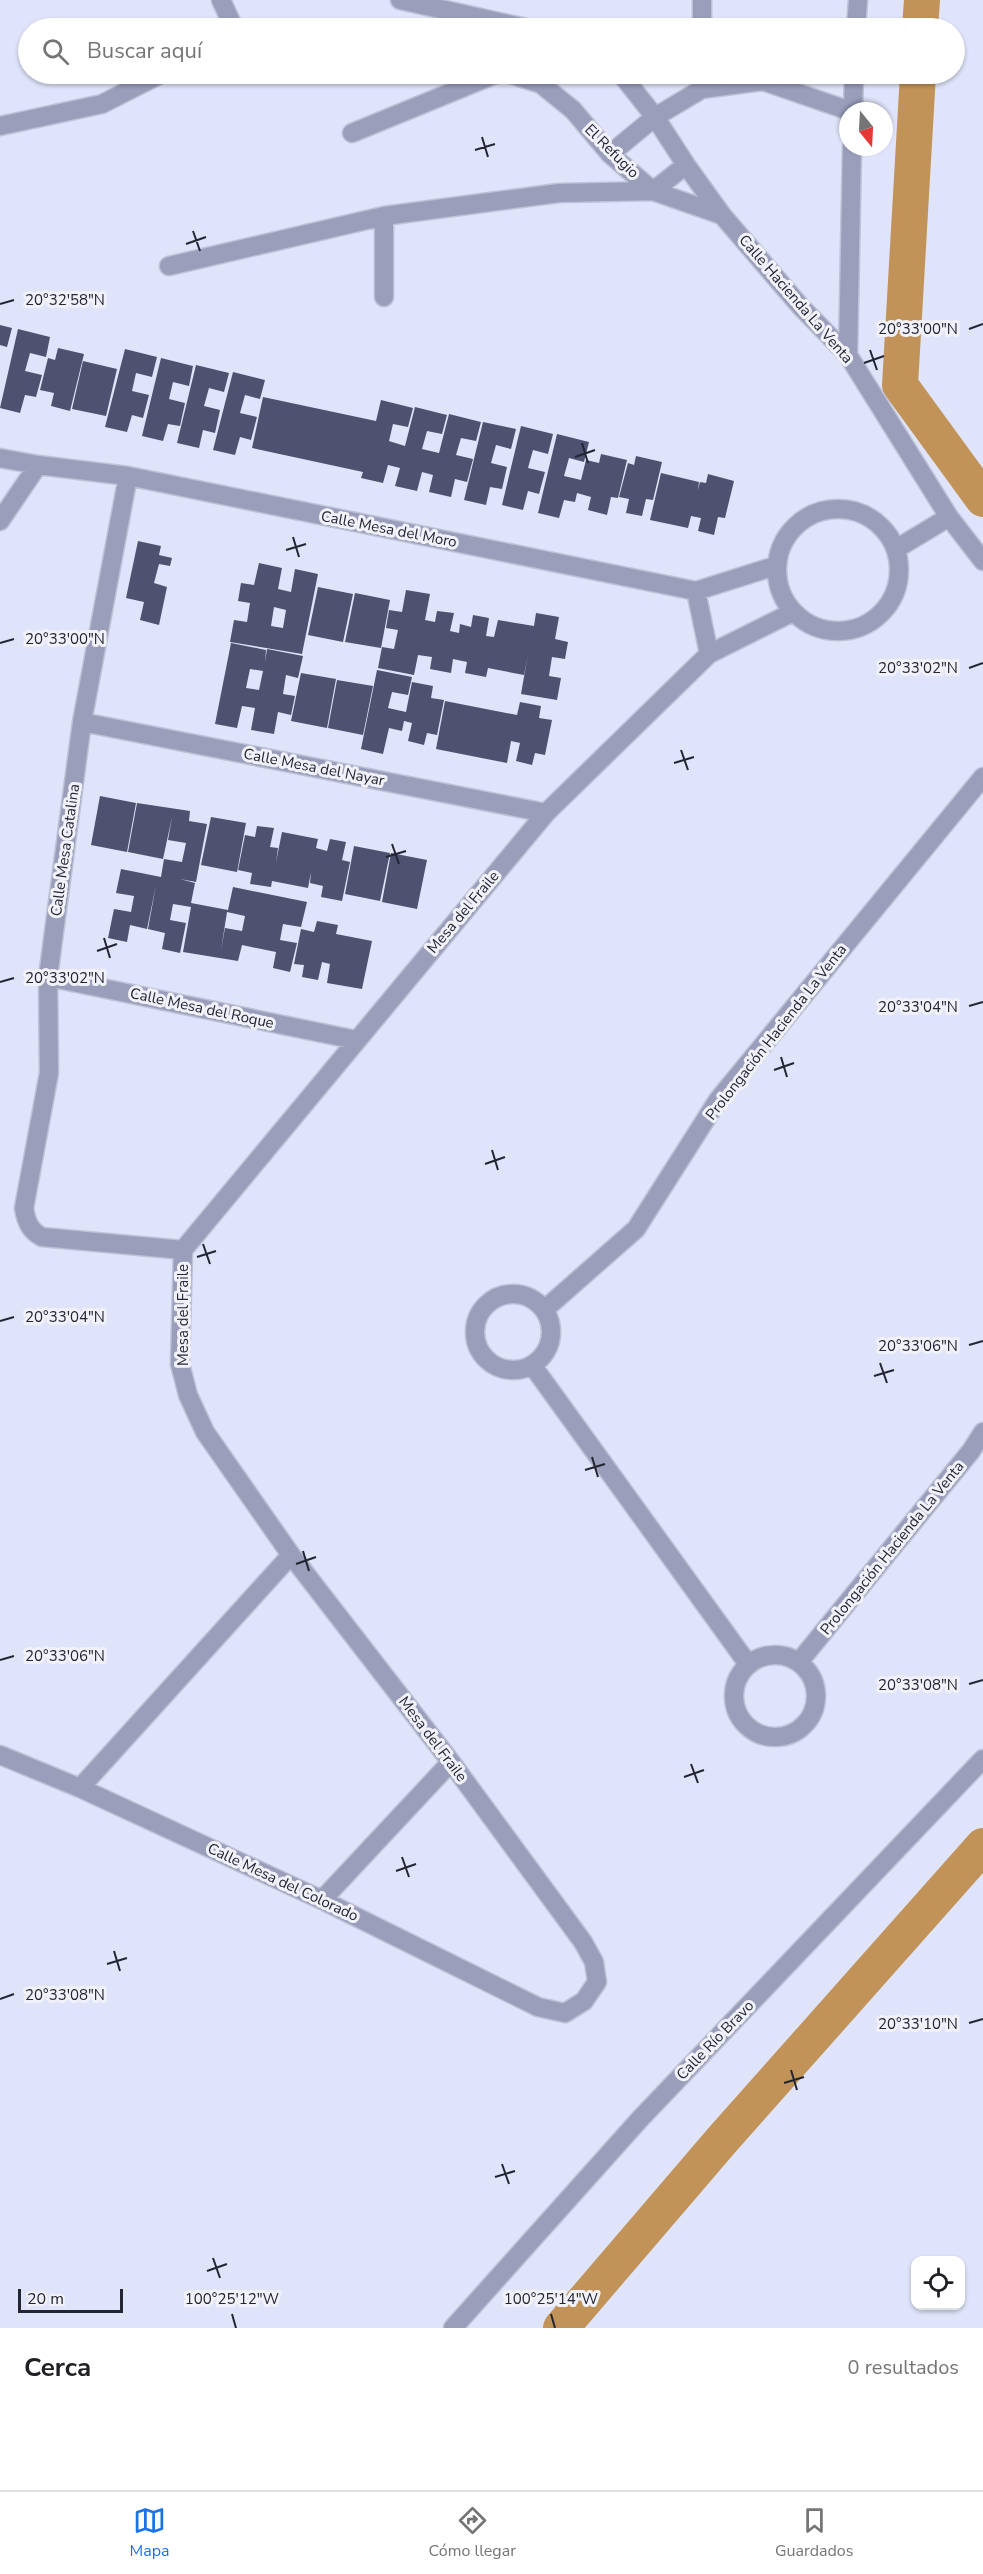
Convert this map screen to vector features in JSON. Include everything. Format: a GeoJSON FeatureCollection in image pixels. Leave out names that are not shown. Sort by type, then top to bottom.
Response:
{"type":"FeatureCollection","features":[{"type":"Feature","properties":{"kind":"street"},"geometry":{"type":"LineString","coordinates":[[221,0],[229,18]]}},
{"type":"Feature","properties":{"kind":"street"},"geometry":{"type":"LineString","coordinates":[[400,0],[479,18]]}},
{"type":"Feature","properties":{"kind":"street"},"geometry":{"type":"LineString","coordinates":[[857,18],[858,0]]}},
{"type":"Feature","properties":{"kind":"street"},"geometry":{"type":"LineString","coordinates":[[0,126],[102,104],[141,84]]}},
{"type":"Feature","properties":{"kind":"street"},"geometry":{"type":"LineString","coordinates":[[352,133],[472,84]]}},
{"type":"Feature","properties":{"kind":"street","name":"El Refugio"},"geometry":{"type":"LineString","coordinates":[[542,84],[573,110],[610,154],[653,191],[722,215]]}},
{"type":"Feature","properties":{"kind":"street","name":"Calle Hacienda La Venta"},"geometry":{"type":"LineString","coordinates":[[629,84],[656,117],[686,165],[722,215],[801,307],[848,355],[949,517],[983,561]]}},
{"type":"Feature","properties":{"kind":"street"},"geometry":{"type":"LineString","coordinates":[[610,154],[656,117],[702,89],[740,84]]}},
{"type":"Feature","properties":{"kind":"street"},"geometry":{"type":"LineString","coordinates":[[772,84],[839,107]]}},
{"type":"Feature","properties":{"kind":"street"},"geometry":{"type":"LineString","coordinates":[[852,102],[853,84]]}},
{"type":"Feature","properties":{"kind":"street"},"geometry":{"type":"LineString","coordinates":[[848,355],[852,156]]}},
{"type":"Feature","properties":{"kind":"street"},"geometry":{"type":"LineString","coordinates":[[169,266],[384,216],[559,193],[653,191],[686,165]]}},
{"type":"Feature","properties":{"kind":"street"},"geometry":{"type":"LineString","coordinates":[[384,216],[384,297]]}},
{"type":"Feature","properties":{"kind":"street","name":"Calle Mesa del Moro"},"geometry":{"type":"LineString","coordinates":[[0,458],[128,476],[696,591],[775,566]]}},
{"type":"Feature","properties":{"kind":"street"},"geometry":{"type":"LineString","coordinates":[[0,521],[38,465]]}},
{"type":"Feature","properties":{"kind":"street","name":"Calle Mesa Catalina"},"geometry":{"type":"LineString","coordinates":[[128,476],[82,722],[48,977],[50,1073],[24,1208],[29,1226],[34,1233],[42,1237],[183,1250]]}},
{"type":"Feature","properties":{"kind":"street"},"geometry":{"type":"LineString","coordinates":[[843,508],[876,520],[896,549],[899,577],[890,604],[870,624],[843,633],[814,628],[791,613],[775,566],[783,538],[809,514],[843,508]]}},
{"type":"Feature","properties":{"kind":"street"},"geometry":{"type":"LineString","coordinates":[[896,549],[949,517]]}},
{"type":"Feature","properties":{"kind":"street"},"geometry":{"type":"LineString","coordinates":[[696,591],[709,654]]}},
{"type":"Feature","properties":{"kind":"street","name":"Mesa del Fraile"},"geometry":{"type":"LineString","coordinates":[[565,2013],[584,2001],[597,1982],[594,1962],[583,1942],[451,1762],[291,1555],[205,1432],[188,1395],[180,1364],[183,1250],[546,813],[709,654],[791,613]]}},
{"type":"Feature","properties":{"kind":"street","name":"Calle Mesa del Nayar"},"geometry":{"type":"LineString","coordinates":[[82,722],[546,813]]}},
{"type":"Feature","properties":{"kind":"street","name":"Prolongación Hacienda La Venta"},"geometry":{"type":"LineString","coordinates":[[544,1310],[636,1229],[718,1100],[983,777]]}},
{"type":"Feature","properties":{"kind":"street","name":"Calle Mesa del Roque"},"geometry":{"type":"LineString","coordinates":[[48,977],[356,1040]]}},
{"type":"Feature","properties":{"kind":"street"},"geometry":{"type":"LineString","coordinates":[[522,1295],[534,1301],[544,1310],[550,1321],[552,1334],[543,1357],[532,1365],[506,1370],[494,1365],[484,1356],[477,1344],[475,1331],[478,1318],[485,1307],[496,1298],[522,1295]]}},
{"type":"Feature","properties":{"kind":"street"},"geometry":{"type":"LineString","coordinates":[[532,1365],[748,1664]]}},
{"type":"Feature","properties":{"kind":"street","name":"Prolongación Hacienda La Venta"},"geometry":{"type":"LineString","coordinates":[[799,1662],[971,1451],[983,1432]]}},
{"type":"Feature","properties":{"kind":"street"},"geometry":{"type":"LineString","coordinates":[[80,1788],[291,1555]]}},
{"type":"Feature","properties":{"kind":"street"},"geometry":{"type":"LineString","coordinates":[[782,1655],[799,1662],[810,1674],[816,1688],[816,1704],[810,1719],[799,1730],[784,1736],[769,1737],[754,1732],[742,1721],[734,1707],[733,1692],[738,1677],[748,1664],[764,1656],[782,1655]]}},
{"type":"Feature","properties":{"kind":"street","name":"Calle Mesa del Colorado"},"geometry":{"type":"LineString","coordinates":[[0,1755],[80,1788],[322,1900],[538,2007],[565,2013]]}},
{"type":"Feature","properties":{"kind":"street","name":"Calle Río Bravo"},"geometry":{"type":"LineString","coordinates":[[453,2328],[640,2118],[983,1759]]}},
{"type":"Feature","properties":{"kind":"street"},"geometry":{"type":"LineString","coordinates":[[322,1900],[451,1762]]}},
{"type":"Feature","properties":{"kind":"building"},"geometry":{"type":"Polygon","coordinates":[[[0,325],[12,328],[7,347],[0,345],[0,325]]]}},
{"type":"Feature","properties":{"kind":"building"},"geometry":{"type":"Polygon","coordinates":[[[18,329],[50,337],[46,357],[30,353],[25,371],[42,375],[36,397],[25,395],[20,413],[0,408],[18,329]]]}},
{"type":"Feature","properties":{"kind":"building"},"geometry":{"type":"Polygon","coordinates":[[[58,348],[84,354],[70,411],[51,406],[54,393],[40,390],[48,358],[55,360],[58,348]]]}},
{"type":"Feature","properties":{"kind":"building"},"geometry":{"type":"Polygon","coordinates":[[[125,349],[157,357],[152,377],[136,373],[132,391],[149,395],[143,418],[132,415],[127,432],[105,427],[125,349]]]}},
{"type":"Feature","properties":{"kind":"building"},"geometry":{"type":"Polygon","coordinates":[[[161,358],[193,366],[189,386],[173,382],[169,399],[185,403],[180,426],[168,424],[163,441],[142,436],[161,358]]]}},
{"type":"Feature","properties":{"kind":"building"},"geometry":{"type":"Polygon","coordinates":[[[83,361],[117,369],[106,416],[72,409],[83,361]]]}},
{"type":"Feature","properties":{"kind":"building"},"geometry":{"type":"Polygon","coordinates":[[[196,365],[229,373],[224,392],[209,388],[204,406],[220,410],[215,433],[203,430],[199,448],[177,443],[196,365]]]}},
{"type":"Feature","properties":{"kind":"building"},"geometry":{"type":"Polygon","coordinates":[[[233,372],[265,380],[260,399],[245,395],[240,413],[257,417],[251,440],[240,437],[235,455],[213,450],[233,372]]]}},
{"type":"Feature","properties":{"kind":"building"},"geometry":{"type":"Polygon","coordinates":[[[263,397],[376,421],[381,400],[413,408],[408,427],[393,424],[389,441],[405,446],[415,407],[447,415],[442,434],[427,431],[422,449],[439,453],[449,414],[481,422],[476,441],[461,438],[456,455],[473,459],[467,482],[455,479],[451,497],[429,492],[433,475],[422,472],[417,491],[395,486],[400,468],[388,465],[383,483],[361,478],[363,472],[252,448],[263,397]]]}},
{"type":"Feature","properties":{"kind":"building"},"geometry":{"type":"Polygon","coordinates":[[[483,422],[516,429],[511,449],[496,445],[491,463],[507,467],[502,489],[490,487],[486,505],[464,500],[483,422]]]}},
{"type":"Feature","properties":{"kind":"building"},"geometry":{"type":"Polygon","coordinates":[[[521,426],[553,434],[548,454],[533,450],[528,468],[545,472],[539,494],[528,491],[523,510],[502,505],[521,426]]]}},
{"type":"Feature","properties":{"kind":"building"},"geometry":{"type":"Polygon","coordinates":[[[557,434],[589,442],[584,462],[569,458],[564,476],[581,480],[586,460],[599,463],[601,454],[627,460],[618,498],[611,497],[607,515],[588,510],[591,497],[577,493],[575,502],[564,500],[559,518],[538,513],[557,434]]]}},
{"type":"Feature","properties":{"kind":"building"},"geometry":{"type":"Polygon","coordinates":[[[636,456],[662,462],[653,500],[646,499],[642,516],[626,513],[629,499],[619,497],[628,463],[634,465],[636,456]]]}},
{"type":"Feature","properties":{"kind":"building"},"geometry":{"type":"Polygon","coordinates":[[[661,473],[699,482],[698,490],[700,482],[706,483],[708,474],[734,481],[725,518],[718,517],[714,535],[698,531],[701,518],[691,516],[688,528],[650,520],[661,473]]]}},
{"type":"Feature","properties":{"kind":"building"},"geometry":{"type":"Polygon","coordinates":[[[138,541],[161,546],[159,555],[172,558],[170,566],[159,564],[154,583],[167,587],[159,625],[140,620],[144,602],[126,598],[138,541]]]}},
{"type":"Feature","properties":{"kind":"building"},"geometry":{"type":"Polygon","coordinates":[[[259,563],[282,568],[278,589],[291,592],[295,569],[318,574],[302,654],[230,642],[234,620],[247,622],[250,603],[238,601],[241,583],[254,585],[259,563]],[[274,607],[271,626],[283,628],[286,610],[274,607]]]}},
{"type":"Feature","properties":{"kind":"building"},"geometry":{"type":"Polygon","coordinates":[[[318,587],[353,594],[343,642],[308,635],[318,587]]]}},
{"type":"Feature","properties":{"kind":"building"},"geometry":{"type":"Polygon","coordinates":[[[406,590],[430,594],[425,620],[435,622],[437,611],[454,613],[450,631],[459,633],[460,624],[471,627],[473,615],[489,618],[486,636],[494,637],[498,620],[534,626],[536,613],[559,617],[555,639],[568,642],[565,659],[552,657],[549,676],[561,678],[557,700],[521,694],[528,654],[524,675],[488,668],[486,677],[465,673],[467,662],[453,659],[451,673],[430,669],[432,657],[418,655],[414,675],[378,668],[382,647],[394,649],[398,630],[386,628],[389,610],[402,612],[406,590]]]}},
{"type":"Feature","properties":{"kind":"building"},"geometry":{"type":"Polygon","coordinates":[[[355,593],[390,600],[381,648],[345,642],[355,593]]]}},
{"type":"Feature","properties":{"kind":"building"},"geometry":{"type":"Polygon","coordinates":[[[231,643],[266,650],[265,662],[267,649],[303,656],[298,678],[286,675],[283,694],[295,696],[291,715],[278,712],[274,734],[251,730],[255,708],[242,706],[237,728],[215,724],[231,643]],[[250,669],[246,688],[259,690],[263,671],[250,669]]]}},
{"type":"Feature","properties":{"kind":"building"},"geometry":{"type":"Polygon","coordinates":[[[377,670],[412,677],[408,695],[392,692],[388,708],[406,712],[412,682],[433,686],[431,698],[444,700],[437,735],[427,733],[424,745],[408,741],[412,723],[404,721],[402,731],[389,728],[383,754],[361,749],[377,670]]]}},
{"type":"Feature","properties":{"kind":"building"},"geometry":{"type":"Polygon","coordinates":[[[301,673],[336,679],[327,728],[291,721],[301,673]]]}},
{"type":"Feature","properties":{"kind":"building"},"geometry":{"type":"Polygon","coordinates":[[[337,680],[373,686],[363,735],[328,728],[337,680]]]}},
{"type":"Feature","properties":{"kind":"building"},"geometry":{"type":"Polygon","coordinates":[[[445,701],[517,715],[520,702],[541,706],[539,718],[552,720],[545,755],[535,753],[532,765],[516,761],[520,743],[511,741],[507,763],[436,749],[445,701]]]}},
{"type":"Feature","properties":{"kind":"building"},"geometry":{"type":"Polygon","coordinates":[[[100,796],[136,803],[127,852],[91,845],[100,796]]]}},
{"type":"Feature","properties":{"kind":"building"},"geometry":{"type":"Polygon","coordinates":[[[137,803],[190,811],[189,821],[207,824],[196,882],[180,879],[195,883],[191,903],[228,910],[233,887],[307,902],[301,927],[283,924],[280,940],[297,943],[290,972],[273,968],[276,952],[242,945],[238,961],[183,952],[191,907],[173,904],[170,920],[186,923],[180,953],[162,949],[165,933],[148,929],[156,885],[147,929],[130,925],[127,942],[108,938],[114,909],[131,912],[134,896],[116,893],[121,869],[161,877],[164,859],[182,862],[186,843],[168,840],[172,817],[163,859],[128,852],[137,803]],[[227,912],[221,950],[225,928],[242,931],[245,916],[227,912]]]}},
{"type":"Feature","properties":{"kind":"building"},"geometry":{"type":"Polygon","coordinates":[[[211,817],[246,823],[237,872],[201,865],[211,817]]]}},
{"type":"Feature","properties":{"kind":"building"},"geometry":{"type":"Polygon","coordinates":[[[257,826],[274,828],[270,847],[278,848],[276,862],[282,832],[318,839],[316,848],[327,851],[330,839],[346,842],[342,860],[350,862],[342,901],[321,897],[323,886],[310,883],[311,872],[308,888],[272,881],[271,887],[250,884],[252,873],[238,870],[245,835],[255,837],[257,826]]]}},
{"type":"Feature","properties":{"kind":"building"},"geometry":{"type":"Polygon","coordinates":[[[354,846],[390,853],[380,901],[345,894],[354,846]]]}},
{"type":"Feature","properties":{"kind":"building"},"geometry":{"type":"Polygon","coordinates":[[[391,853],[427,860],[417,909],[382,902],[391,853]]]}},
{"type":"Feature","properties":{"kind":"building"},"geometry":{"type":"Polygon","coordinates":[[[317,921],[338,925],[336,934],[372,941],[362,989],[327,983],[330,964],[322,962],[318,980],[302,977],[304,965],[294,964],[301,929],[314,932],[317,921]]]}},
{"type":"Feature","properties":{"kind":"waterway"},"geometry":{"type":"LineString","coordinates":[[921,18],[922,0]]}},
{"type":"Feature","properties":{"kind":"waterway"},"geometry":{"type":"LineString","coordinates":[[917,84],[900,385],[983,499]]}},
{"type":"Feature","properties":{"kind":"waterway"},"geometry":{"type":"LineString","coordinates":[[561,2328],[722,2140],[983,1846]]}}]}
